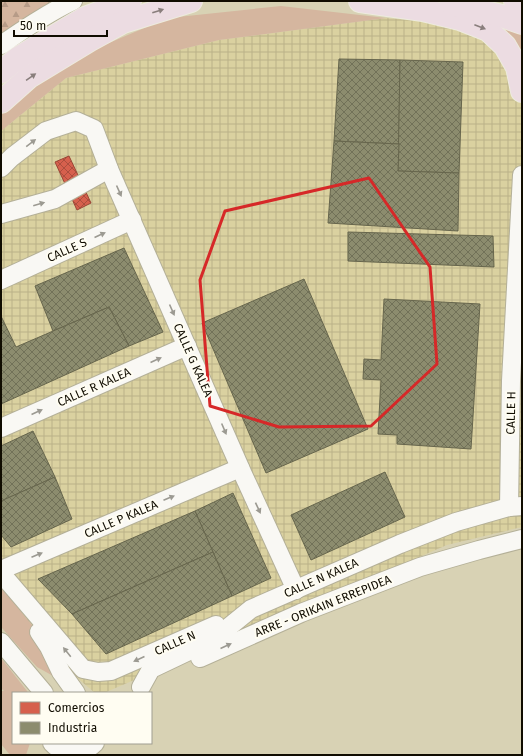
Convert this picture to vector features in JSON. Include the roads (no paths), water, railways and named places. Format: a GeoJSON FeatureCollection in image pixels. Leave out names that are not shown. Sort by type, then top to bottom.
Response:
{"type":"FeatureCollection","features":[{"type":"Feature","properties":{"kind":"highway"},"geometry":{"type":"LineString","coordinates":[[1,72],[18,58],[85,18],[130,1]]}},
{"type":"Feature","properties":{"kind":"highway"},"geometry":{"type":"LineString","coordinates":[[1,102],[29,77],[123,22],[191,1]]}},
{"type":"Feature","properties":{"kind":"highway"},"geometry":{"type":"LineString","coordinates":[[360,1],[423,10],[460,19],[488,30],[505,46],[517,66],[522,91]]}},
{"type":"Feature","properties":{"kind":"highway"},"geometry":{"type":"LineString","coordinates":[[440,1],[502,16],[522,23]]}},
{"type":"Feature","properties":{"kind":"highway"},"geometry":{"type":"LineString","coordinates":[[515,1],[522,4]]}},
{"type":"Feature","properties":{"kind":"street"},"geometry":{"type":"LineString","coordinates":[[1,45],[22,30],[73,1]]}},
{"type":"Feature","properties":{"kind":"street","name":"CALLE G KALEA"},"geometry":{"type":"LineString","coordinates":[[1,168],[12,156],[46,131],[76,121],[94,129],[109,169],[240,468],[296,590]]}},
{"type":"Feature","properties":{"kind":"street"},"geometry":{"type":"LineString","coordinates":[[1,214],[55,199],[109,169]]}},
{"type":"Feature","properties":{"kind":"street","name":"CALLE H"},"geometry":{"type":"LineString","coordinates":[[515,506],[522,175]]}},
{"type":"Feature","properties":{"kind":"street","name":"CALLE S"},"geometry":{"type":"LineString","coordinates":[[1,280],[132,220]]}},
{"type":"Feature","properties":{"kind":"street","name":"CALLE R KALEA"},"geometry":{"type":"LineString","coordinates":[[1,428],[187,346]]}},
{"type":"Feature","properties":{"kind":"street","name":"CALLE P KALEA"},"geometry":{"type":"LineString","coordinates":[[1,572],[240,468]]}},
{"type":"Feature","properties":{"kind":"street","name":"CALLE N KALEA"},"geometry":{"type":"LineString","coordinates":[[136,690],[151,669],[214,639],[251,609],[435,530],[456,522],[515,506]]}},
{"type":"Feature","properties":{"kind":"street","name":"ARRE - ORIKAIN ERREPIDEA"},"geometry":{"type":"LineString","coordinates":[[136,690],[166,673],[301,613],[420,567],[522,539]]}},
{"type":"Feature","properties":{"kind":"street"},"geometry":{"type":"LineString","coordinates":[[1,572],[22,597],[22,604],[28,620],[49,647],[61,672],[75,692]]}},
{"type":"Feature","properties":{"kind":"street","name":"CALLE N"},"geometry":{"type":"LineString","coordinates":[[22,597],[83,669],[98,672],[111,671],[251,609]]}},
{"type":"Feature","properties":{"kind":"street"},"geometry":{"type":"LineString","coordinates":[[1,642],[43,692]]}},
{"type":"Feature","properties":{"kind":"street"},"geometry":{"type":"LineString","coordinates":[[49,748],[72,753],[82,752],[94,744]]}}]}
